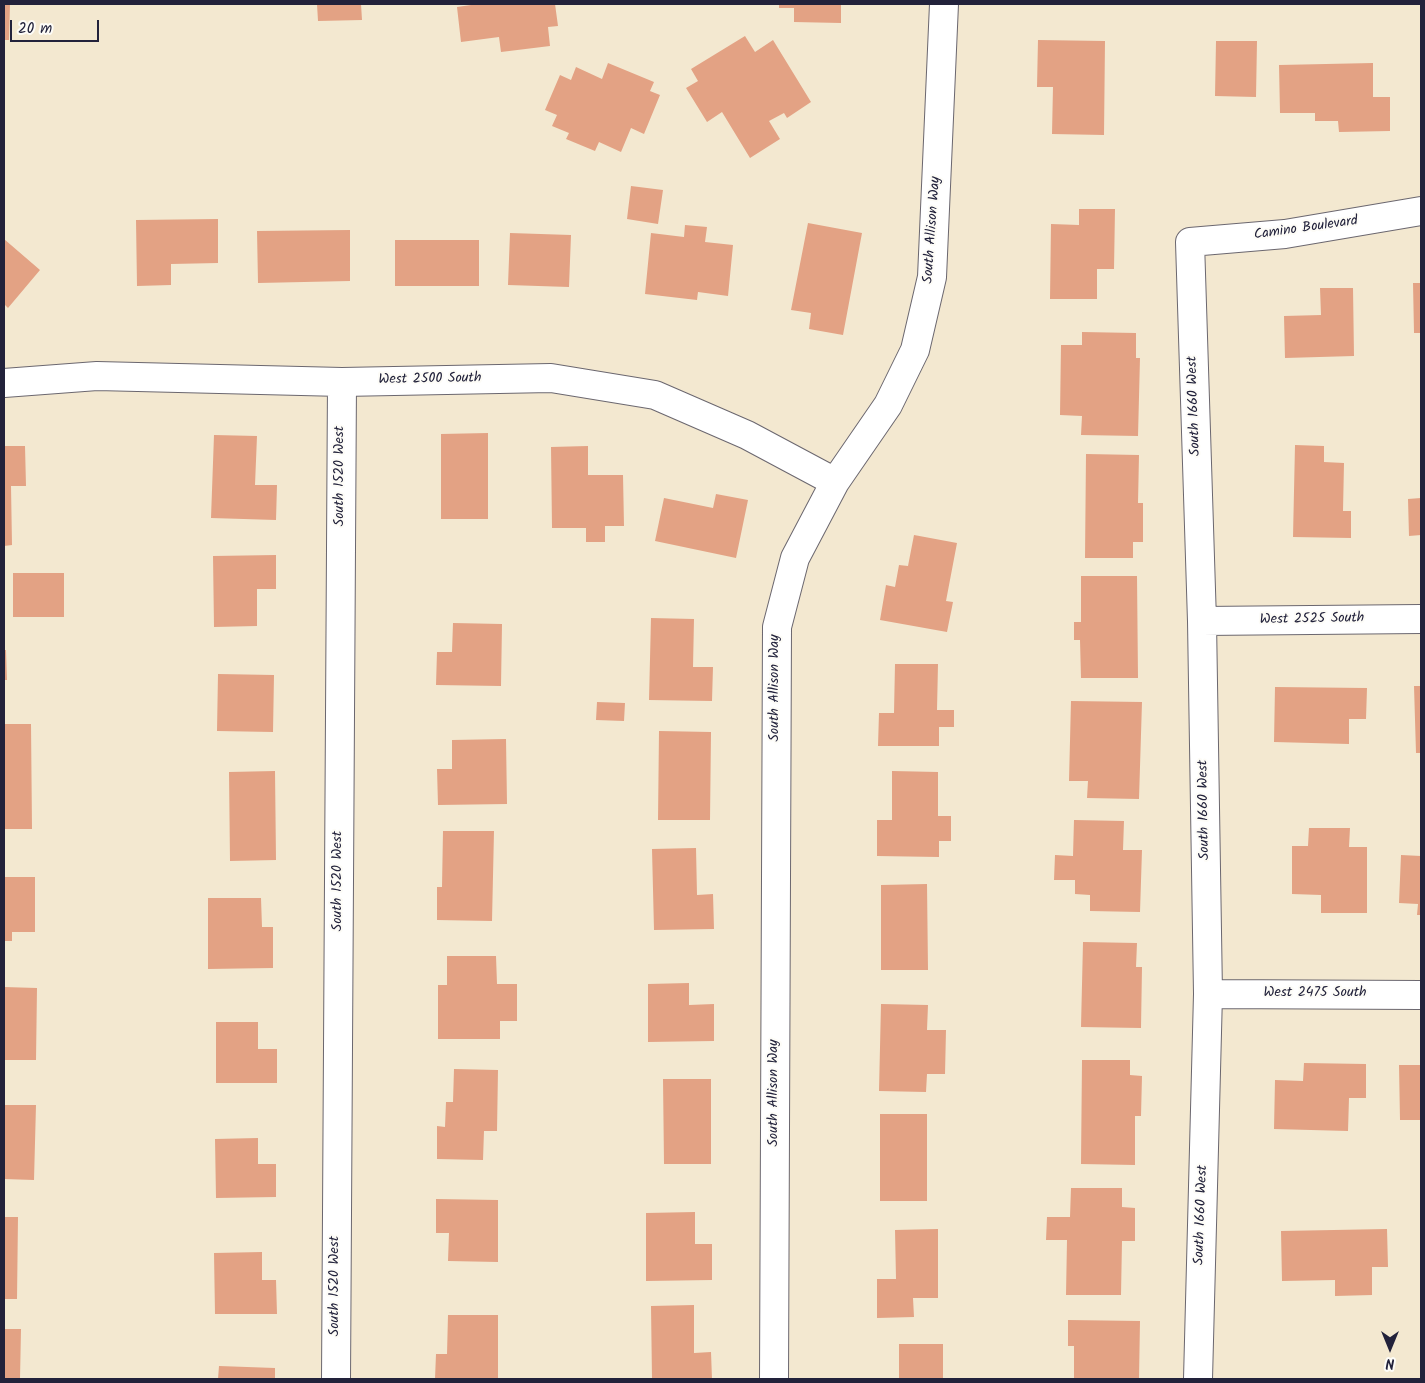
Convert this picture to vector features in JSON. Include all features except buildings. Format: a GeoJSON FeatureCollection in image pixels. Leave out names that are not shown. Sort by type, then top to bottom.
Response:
{"type":"FeatureCollection","features":[{"type":"Feature","properties":{"kind":"street","name":"South Allison Way"},"geometry":{"type":"LineString","coordinates":[[774,1379],[776,628],[796,558],[835,482],[888,405],[915,350],[932,277],[944,4]]}},
{"type":"Feature","properties":{"kind":"street","name":"Camino Boulevard"},"geometry":{"type":"LineString","coordinates":[[1190,242],[1285,234],[1421,211]]}},
{"type":"Feature","properties":{"kind":"street","name":"South 1660 West"},"geometry":{"type":"LineString","coordinates":[[1190,242],[1202,621],[1208,994],[1198,1379]]}},
{"type":"Feature","properties":{"kind":"street","name":"West 2500 South"},"geometry":{"type":"LineString","coordinates":[[4,383],[98,376],[342,382],[551,378],[655,394],[747,435],[835,482]]}},
{"type":"Feature","properties":{"kind":"street","name":"South 1520 West"},"geometry":{"type":"LineString","coordinates":[[336,1379],[342,382]]}},
{"type":"Feature","properties":{"kind":"street","name":"West 2525 South"},"geometry":{"type":"LineString","coordinates":[[1202,621],[1421,619]]}},
{"type":"Feature","properties":{"kind":"street","name":"West 2475 South"},"geometry":{"type":"LineString","coordinates":[[1208,994],[1421,995]]}}]}
